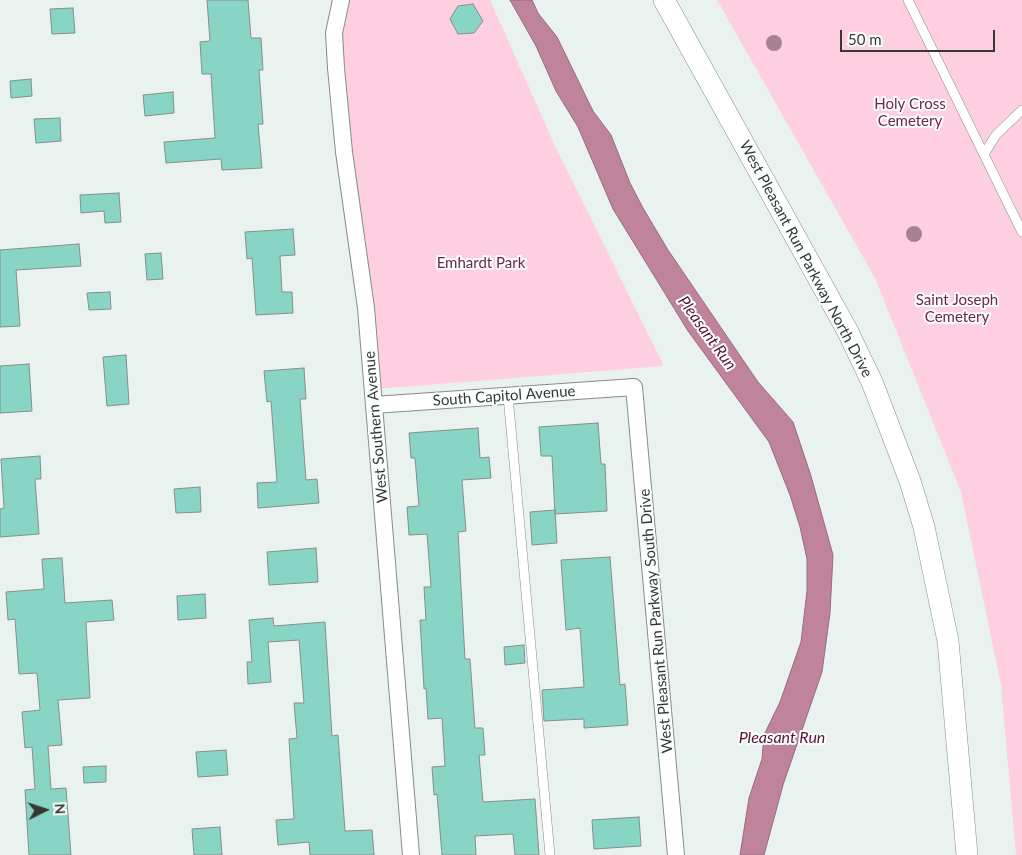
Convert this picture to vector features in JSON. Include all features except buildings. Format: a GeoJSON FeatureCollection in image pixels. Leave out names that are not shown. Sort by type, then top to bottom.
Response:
{"type":"FeatureCollection","features":[{"type":"Feature","properties":{"kind":"street","name":"West Southern Avenue"},"geometry":{"type":"LineString","coordinates":[[341,0],[334,33],[336,68],[344,152],[362,266],[411,855]]}},
{"type":"Feature","properties":{"kind":"street","name":"West Pleasant Run Parkway North Drive"},"geometry":{"type":"LineString","coordinates":[[664,0],[847,330],[872,382],[910,481],[924,528],[948,640],[967,855]]}},
{"type":"Feature","properties":{"kind":"street","name":"South Capitol Avenue"},"geometry":{"type":"LineString","coordinates":[[374,406],[634,387]]}},
{"type":"Feature","properties":{"kind":"street","name":"West Pleasant Run Parkway South Drive"},"geometry":{"type":"LineString","coordinates":[[634,387],[676,855]]}},
{"type":"Feature","properties":{"kind":"lane"},"geometry":{"type":"LineString","coordinates":[[908,0],[1022,232]]}},
{"type":"Feature","properties":{"kind":"lane"},"geometry":{"type":"LineString","coordinates":[[984,154],[996,135],[1022,110]]}},
{"type":"Feature","properties":{"kind":"lane"},"geometry":{"type":"LineString","coordinates":[[508,396],[550,855]]}},
{"type":"Feature","properties":{"kind":"green space","name":"Emhardt Park"},"geometry":{"type":"Polygon","coordinates":[[[342,0],[490,0],[556,148],[664,366],[377,389],[338,50],[342,0]]]}},
{"type":"Feature","properties":{"kind":"green space","name":"Holy Cross Cemetery"},"geometry":{"type":"Polygon","coordinates":[[[717,0],[1022,0],[1022,855],[1016,855],[1001,685],[961,492],[875,278],[717,0]]]}},
{"type":"Feature","properties":{"kind":"water","name":"Pleasant Run"},"geometry":{"type":"Polygon","coordinates":[[[510,0],[532,0],[538,13],[557,37],[593,111],[611,135],[630,183],[643,208],[668,250],[758,382],[793,422],[811,476],[833,555],[830,613],[822,672],[783,785],[764,855],[740,855],[749,798],[762,759],[764,735],[780,702],[801,642],[807,591],[807,559],[800,527],[790,495],[769,442],[688,331],[613,209],[578,127],[556,91],[536,46],[510,0]]]}},
{"type":"Feature","properties":{"kind":"park label","name":"Saint Joseph Cemetery"},"geometry":{"type":"Point","coordinates":[957,308]}}]}
